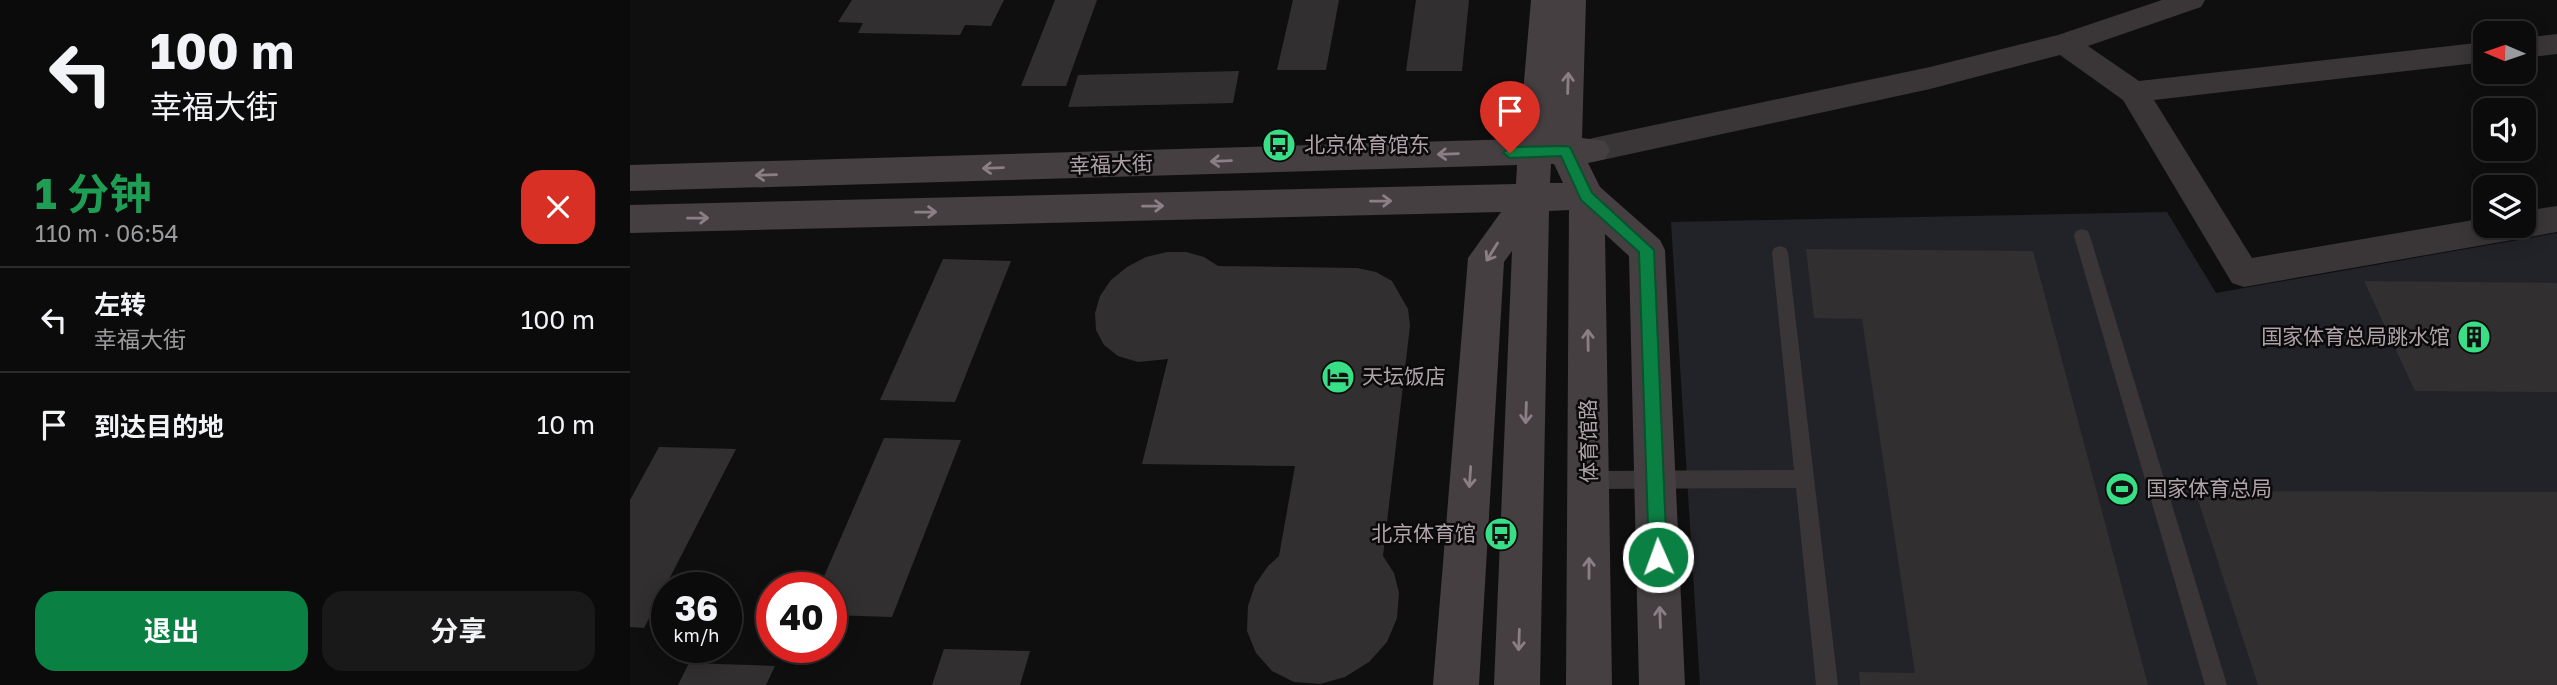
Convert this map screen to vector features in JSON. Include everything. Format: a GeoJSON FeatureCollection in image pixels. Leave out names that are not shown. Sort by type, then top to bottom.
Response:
{"type":"FeatureCollection","features":[{"type":"Feature","properties":{"kind":"main road"},"geometry":{"type":"LineString","coordinates":[[1545,0],[1565,151],[1587,196],[1647,250],[1662,685]]}},
{"type":"Feature","properties":{"kind":"main road"},"geometry":{"type":"LineString","coordinates":[[1456,685],[1486,258],[1565,151],[1571,0]]}},
{"type":"Feature","properties":{"kind":"main road","name":"幸福大街"},"geometry":{"type":"LineString","coordinates":[[630,178],[1565,151]]}},
{"type":"Feature","properties":{"kind":"main road","name":"幸福大街"},"geometry":{"type":"LineString","coordinates":[[630,219],[1587,196]]}},
{"type":"Feature","properties":{"kind":"main road","name":"体育馆路"},"geometry":{"type":"LineString","coordinates":[[1587,196],[1589,685]]}},
{"type":"Feature","properties":{"kind":"main road"},"geometry":{"type":"LineString","coordinates":[[1517,685],[1532,198]]}},
{"type":"Feature","properties":{"kind":"street"},"geometry":{"type":"LineString","coordinates":[[1565,151],[1930,78],[2064,44],[2191,0]]}},
{"type":"Feature","properties":{"kind":"street"},"geometry":{"type":"LineString","coordinates":[[2064,44],[2134,92],[2244,273],[2473,233]]}},
{"type":"Feature","properties":{"kind":"street"},"geometry":{"type":"LineString","coordinates":[[2536,47],[2557,44]]}},
{"type":"Feature","properties":{"kind":"street"},"geometry":{"type":"LineString","coordinates":[[2134,92],[2473,53]]}},
{"type":"Feature","properties":{"kind":"street"},"geometry":{"type":"LineString","coordinates":[[2536,223],[2557,219]]}},
{"type":"Feature","properties":{"kind":"lane"},"geometry":{"type":"LineString","coordinates":[[2082,236],[2216,685]]}},
{"type":"Feature","properties":{"kind":"lane"},"geometry":{"type":"LineString","coordinates":[[1780,253],[1827,685]]}},
{"type":"Feature","properties":{"kind":"lane"},"geometry":{"type":"LineString","coordinates":[[1590,480],[1806,479]]}},
{"type":"Feature","properties":{"kind":"shaded area","name":"国家体育总局"},"geometry":{"type":"Polygon","coordinates":[[[2167,212],[2216,293],[2557,233],[2557,685],[1700,685],[1671,222],[2167,212]]]}},
{"type":"Feature","properties":{"kind":"building"},"geometry":{"type":"Polygon","coordinates":[[[852,0],[1004,0],[991,26],[965,25],[960,35],[858,33],[863,23],[838,22],[852,0]]]}},
{"type":"Feature","properties":{"kind":"building"},"geometry":{"type":"Polygon","coordinates":[[[1055,0],[1097,0],[1066,86],[1021,86],[1055,0]]]}},
{"type":"Feature","properties":{"kind":"building"},"geometry":{"type":"Polygon","coordinates":[[[1293,0],[1339,0],[1326,70],[1277,70],[1293,0]]]}},
{"type":"Feature","properties":{"kind":"building"},"geometry":{"type":"Polygon","coordinates":[[[1416,0],[1469,0],[1462,71],[1406,71],[1416,0]]]}},
{"type":"Feature","properties":{"kind":"building"},"geometry":{"type":"Polygon","coordinates":[[[1239,71],[1233,103],[1068,107],[1078,75],[1239,71]]]}},
{"type":"Feature","properties":{"kind":"building","name":"国家体育总局"},"geometry":{"type":"Polygon","coordinates":[[[1806,249],[2033,251],[2148,685],[1860,685],[1859,672],[1915,673],[1862,319],[1814,318],[1806,249]]]}},
{"type":"Feature","properties":{"kind":"building"},"geometry":{"type":"Polygon","coordinates":[[[1167,252],[1186,252],[1204,257],[1218,266],[1357,268],[1376,272],[1392,281],[1408,309],[1410,326],[1383,556],[1394,573],[1399,593],[1397,618],[1387,642],[1369,662],[1345,677],[1320,684],[1294,682],[1272,671],[1256,653],[1247,631],[1248,606],[1255,585],[1279,556],[1295,466],[1142,464],[1168,359],[1138,362],[1118,356],[1104,345],[1096,330],[1095,313],[1100,296],[1111,280],[1146,257],[1167,252]]]}},
{"type":"Feature","properties":{"kind":"building"},"geometry":{"type":"Polygon","coordinates":[[[943,259],[1011,261],[955,402],[880,400],[943,259]]]}},
{"type":"Feature","properties":{"kind":"building","name":"国家体育总局跳水馆"},"geometry":{"type":"Polygon","coordinates":[[[2364,281],[2557,283],[2557,392],[2415,391],[2364,281]]]}},
{"type":"Feature","properties":{"kind":"building"},"geometry":{"type":"Polygon","coordinates":[[[884,438],[961,440],[892,617],[847,616],[847,572],[826,572],[884,438]]]}},
{"type":"Feature","properties":{"kind":"building"},"geometry":{"type":"Polygon","coordinates":[[[659,447],[736,449],[673,572],[651,572],[651,614],[644,628],[630,627],[630,500],[659,447]]]}},
{"type":"Feature","properties":{"kind":"building"},"geometry":{"type":"Polygon","coordinates":[[[2195,491],[2557,492],[2557,685],[2258,685],[2195,491]]]}},
{"type":"Feature","properties":{"kind":"building"},"geometry":{"type":"Polygon","coordinates":[[[944,649],[1030,651],[1020,685],[932,685],[944,649]]]}},
{"type":"Feature","properties":{"kind":"building"},"geometry":{"type":"Polygon","coordinates":[[[689,663],[775,666],[766,685],[678,685],[689,663]]]}},
{"type":"Feature","properties":{"kind":"place","name":"北京体育馆东"},"geometry":{"type":"Point","coordinates":[1279,145]}},
{"type":"Feature","properties":{"kind":"place","name":"国家体育总局跳水馆"},"geometry":{"type":"Point","coordinates":[2474,337]}},
{"type":"Feature","properties":{"kind":"place","name":"天坛饭店"},"geometry":{"type":"Point","coordinates":[1338,377]}},
{"type":"Feature","properties":{"kind":"place","name":"国家体育总局"},"geometry":{"type":"Point","coordinates":[2122,489]}},
{"type":"Feature","properties":{"kind":"place","name":"北京体育馆"},"geometry":{"type":"Point","coordinates":[1501,534]}},
{"type":"Feature","properties":{"kind":"route"},"geometry":{"type":"LineString","coordinates":[[1510,153],[1565,151],[1587,196],[1647,250],[1658,557]]}}]}
